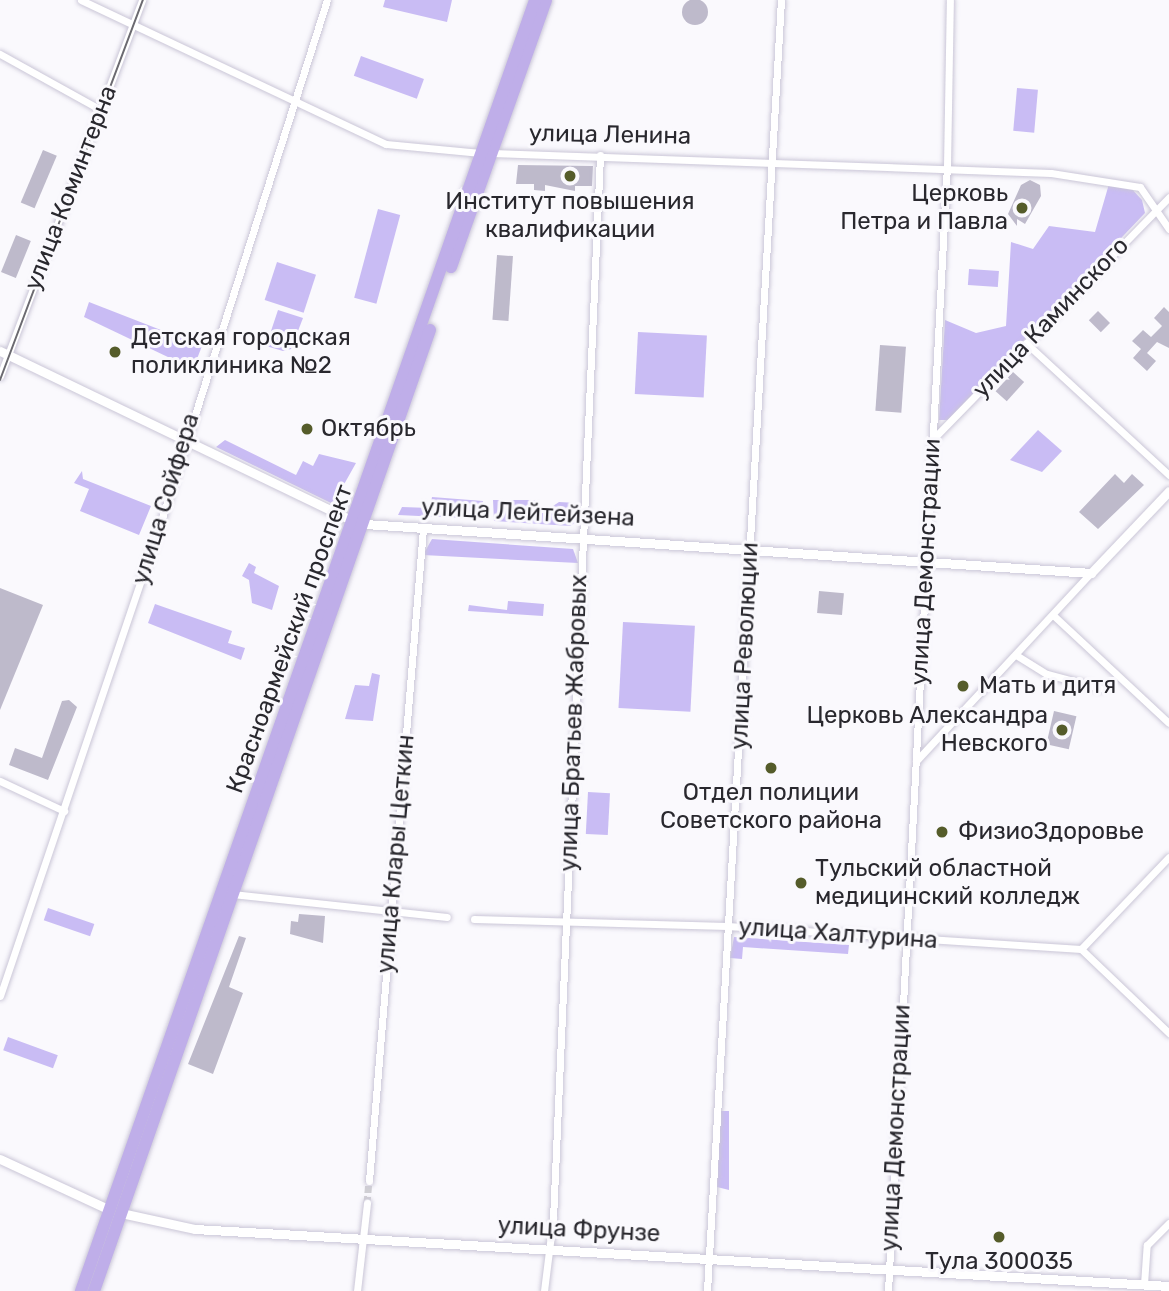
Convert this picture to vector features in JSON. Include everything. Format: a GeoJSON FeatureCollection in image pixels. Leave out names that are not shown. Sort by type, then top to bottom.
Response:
{"type":"FeatureCollection","features":[{"type":"Feature","properties":{"kind":"main road","name":"Красноармейский проспект"},"geometry":{"type":"LineString","coordinates":[[81,1291],[115,1212],[232,894],[486,153],[535,0]]}},
{"type":"Feature","properties":{"kind":"main road","name":"Красноармейский проспект"},"geometry":{"type":"LineString","coordinates":[[486,153],[546,0]]}},
{"type":"Feature","properties":{"kind":"main road","name":"Красноармейский проспект"},"geometry":{"type":"LineString","coordinates":[[94,1291],[115,1212],[359,522]]}},
{"type":"Feature","properties":{"kind":"street","name":"улица Ленина"},"geometry":{"type":"LineString","coordinates":[[81,0],[386,144],[486,153],[947,166],[1131,183],[1144,190],[1153,213],[1169,229]]}},
{"type":"Feature","properties":{"kind":"street","name":"улица Коминтерна"},"geometry":{"type":"LineString","coordinates":[[0,376],[4,353],[142,0]]}},
{"type":"Feature","properties":{"kind":"street","name":"улица Сойфера"},"geometry":{"type":"LineString","coordinates":[[0,996],[64,811],[327,0]]}},
{"type":"Feature","properties":{"kind":"street","name":"улица Революции"},"geometry":{"type":"LineString","coordinates":[[706,1291],[781,0]]}},
{"type":"Feature","properties":{"kind":"street","name":"улица Демонстрации"},"geometry":{"type":"LineString","coordinates":[[888,1291],[947,166],[950,0]]}},
{"type":"Feature","properties":{"kind":"street"},"geometry":{"type":"LineString","coordinates":[[0,54],[101,110]]}},
{"type":"Feature","properties":{"kind":"street","name":"улица Братьев Жабровых"},"geometry":{"type":"LineString","coordinates":[[544,1291],[550,1249],[600,155]]}},
{"type":"Feature","properties":{"kind":"street","name":"улица Каминского"},"geometry":{"type":"LineString","coordinates":[[933,439],[1169,197]]}},
{"type":"Feature","properties":{"kind":"street"},"geometry":{"type":"LineString","coordinates":[[1026,342],[1169,475]]}},
{"type":"Feature","properties":{"kind":"street","name":"улица Лейтейзена"},"geometry":{"type":"LineString","coordinates":[[4,353],[183,442],[359,522],[751,547],[1091,573]]}},
{"type":"Feature","properties":{"kind":"street"},"geometry":{"type":"LineString","coordinates":[[916,761],[1169,491]]}},
{"type":"Feature","properties":{"kind":"street","name":"улица Клары Цеткин"},"geometry":{"type":"LineString","coordinates":[[369,1181],[423,528]]}},
{"type":"Feature","properties":{"kind":"street"},"geometry":{"type":"LineString","coordinates":[[1053,615],[1169,723]]}},
{"type":"Feature","properties":{"kind":"street"},"geometry":{"type":"LineString","coordinates":[[1016,656],[1047,674],[1100,688]]}},
{"type":"Feature","properties":{"kind":"street"},"geometry":{"type":"LineString","coordinates":[[0,781],[64,811]]}},
{"type":"Feature","properties":{"kind":"street"},"geometry":{"type":"LineString","coordinates":[[1169,856],[1081,949],[1169,1033]]}},
{"type":"Feature","properties":{"kind":"street"},"geometry":{"type":"LineString","coordinates":[[232,894],[447,917]]}},
{"type":"Feature","properties":{"kind":"street","name":"улица Халтурина"},"geometry":{"type":"LineString","coordinates":[[474,919],[727,926],[1081,949]]}},
{"type":"Feature","properties":{"kind":"street","name":"улица Фрунзе"},"geometry":{"type":"LineString","coordinates":[[0,1159],[115,1212],[195,1229],[1169,1286]]}},
{"type":"Feature","properties":{"kind":"street"},"geometry":{"type":"LineString","coordinates":[[357,1291],[367,1203]]}},
{"type":"Feature","properties":{"kind":"street"},"geometry":{"type":"LineString","coordinates":[[1144,1284],[1147,1245],[1169,1223]]}},
{"type":"Feature","properties":{"kind":"shaded area"},"geometry":{"type":"Polygon","coordinates":[[[385,0],[452,0],[447,22],[383,7],[385,0]]]}},
{"type":"Feature","properties":{"kind":"shaded area"},"geometry":{"type":"Polygon","coordinates":[[[361,56],[424,79],[417,99],[354,76],[361,56]]]}},
{"type":"Feature","properties":{"kind":"shaded area"},"geometry":{"type":"Polygon","coordinates":[[[1017,88],[1038,90],[1034,133],[1013,131],[1017,88]]]}},
{"type":"Feature","properties":{"kind":"shaded area"},"geometry":{"type":"Polygon","coordinates":[[[1109,184],[1130,187],[1142,200],[1145,213],[948,420],[939,420],[945,320],[976,333],[1006,326],[1011,242],[1033,249],[1049,226],[1095,232],[1109,184]]]}},
{"type":"Feature","properties":{"kind":"shaded area"},"geometry":{"type":"Polygon","coordinates":[[[378,209],[400,215],[376,304],[354,298],[378,209]]]}},
{"type":"Feature","properties":{"kind":"shaded area"},"geometry":{"type":"Polygon","coordinates":[[[277,262],[316,275],[304,313],[265,300],[277,262]]]}},
{"type":"Feature","properties":{"kind":"shaded area"},"geometry":{"type":"Polygon","coordinates":[[[969,269],[999,271],[998,287],[968,285],[969,269]]]}},
{"type":"Feature","properties":{"kind":"shaded area"},"geometry":{"type":"Polygon","coordinates":[[[89,302],[202,346],[193,369],[84,317],[89,302]]]}},
{"type":"Feature","properties":{"kind":"shaded area"},"geometry":{"type":"Polygon","coordinates":[[[278,310],[303,318],[291,349],[283,351],[266,346],[278,310]]]}},
{"type":"Feature","properties":{"kind":"shaded area"},"geometry":{"type":"Polygon","coordinates":[[[638,332],[707,336],[704,398],[635,394],[638,332]]]}},
{"type":"Feature","properties":{"kind":"shaded area"},"geometry":{"type":"Polygon","coordinates":[[[1038,430],[1062,451],[1042,472],[1010,460],[1038,430]]]}},
{"type":"Feature","properties":{"kind":"shaded area"},"geometry":{"type":"Polygon","coordinates":[[[225,440],[296,475],[303,461],[313,466],[319,454],[356,463],[333,504],[216,447],[225,440]]]}},
{"type":"Feature","properties":{"kind":"shaded area"},"geometry":{"type":"Polygon","coordinates":[[[82,471],[83,479],[151,506],[139,535],[80,511],[89,489],[74,483],[82,471]]]}},
{"type":"Feature","properties":{"kind":"shaded area"},"geometry":{"type":"Polygon","coordinates":[[[432,497],[483,501],[481,519],[398,515],[402,507],[430,508],[432,497]]]}},
{"type":"Feature","properties":{"kind":"shaded area"},"geometry":{"type":"Polygon","coordinates":[[[493,500],[535,500],[537,507],[550,508],[559,502],[577,503],[577,521],[571,526],[494,521],[493,500]]]}},
{"type":"Feature","properties":{"kind":"shaded area"},"geometry":{"type":"Polygon","coordinates":[[[432,539],[573,549],[578,563],[423,555],[432,539]]]}},
{"type":"Feature","properties":{"kind":"shaded area"},"geometry":{"type":"Polygon","coordinates":[[[249,563],[256,567],[254,573],[279,586],[272,610],[252,603],[249,580],[242,576],[249,563]]]}},
{"type":"Feature","properties":{"kind":"shaded area"},"geometry":{"type":"Polygon","coordinates":[[[508,601],[544,604],[543,616],[468,611],[469,605],[507,610],[508,601]]]}},
{"type":"Feature","properties":{"kind":"shaded area"},"geometry":{"type":"Polygon","coordinates":[[[155,604],[232,631],[228,643],[245,648],[241,660],[148,623],[155,604]]]}},
{"type":"Feature","properties":{"kind":"shaded area"},"geometry":{"type":"Polygon","coordinates":[[[623,622],[695,626],[690,712],[618,708],[623,622]]]}},
{"type":"Feature","properties":{"kind":"shaded area"},"geometry":{"type":"Polygon","coordinates":[[[372,673],[380,675],[373,721],[345,719],[355,685],[369,686],[372,673]]]}},
{"type":"Feature","properties":{"kind":"shaded area"},"geometry":{"type":"Polygon","coordinates":[[[588,792],[610,793],[608,835],[586,834],[588,792]]]}},
{"type":"Feature","properties":{"kind":"shaded area"},"geometry":{"type":"Polygon","coordinates":[[[48,908],[94,924],[90,936],[44,920],[48,908]]]}},
{"type":"Feature","properties":{"kind":"shaded area"},"geometry":{"type":"Polygon","coordinates":[[[734,937],[849,945],[848,954],[743,947],[742,959],[730,958],[734,937]]]}},
{"type":"Feature","properties":{"kind":"shaded area"},"geometry":{"type":"Polygon","coordinates":[[[8,1037],[58,1055],[53,1068],[3,1050],[8,1037]]]}},
{"type":"Feature","properties":{"kind":"shaded area"},"geometry":{"type":"Polygon","coordinates":[[[721,1111],[729,1111],[729,1190],[717,1187],[721,1111]]]}},
{"type":"Feature","properties":{"kind":"building"},"geometry":{"type":"Polygon","coordinates":[[[695,-1],[704,3],[708,12],[704,21],[695,25],[686,21],[682,12],[686,3],[695,-1]]]}},
{"type":"Feature","properties":{"kind":"building"},"geometry":{"type":"Polygon","coordinates":[[[43,150],[57,156],[35,208],[21,202],[43,150]]]}},
{"type":"Feature","properties":{"kind":"building"},"geometry":{"type":"Polygon","coordinates":[[[518,165],[593,166],[592,186],[575,186],[575,191],[545,185],[545,191],[534,190],[534,184],[516,184],[518,165]]]}},
{"type":"Feature","properties":{"kind":"building","name":"Церковь Петра и Павла"},"geometry":{"type":"Polygon","coordinates":[[[1030,180],[1040,185],[1041,196],[1025,224],[1017,219],[1017,226],[1008,214],[1021,185],[1030,180]]]}},
{"type":"Feature","properties":{"kind":"building"},"geometry":{"type":"Polygon","coordinates":[[[16,235],[31,241],[16,278],[1,272],[16,235]]]}},
{"type":"Feature","properties":{"kind":"building"},"geometry":{"type":"Polygon","coordinates":[[[497,255],[513,256],[508,321],[492,320],[497,255]]]}},
{"type":"Feature","properties":{"kind":"building"},"geometry":{"type":"Polygon","coordinates":[[[1164,307],[1169,312],[1169,348],[1157,342],[1147,353],[1156,361],[1147,371],[1133,358],[1141,349],[1132,341],[1143,330],[1151,337],[1162,326],[1154,318],[1164,307]]]}},
{"type":"Feature","properties":{"kind":"building"},"geometry":{"type":"Polygon","coordinates":[[[1098,311],[1110,323],[1101,332],[1089,320],[1098,311]]]}},
{"type":"Feature","properties":{"kind":"building"},"geometry":{"type":"Polygon","coordinates":[[[880,345],[906,347],[901,413],[875,411],[880,345]]]}},
{"type":"Feature","properties":{"kind":"building"},"geometry":{"type":"Polygon","coordinates":[[[1013,372],[1024,382],[1007,401],[996,391],[1013,372]]]}},
{"type":"Feature","properties":{"kind":"building"},"geometry":{"type":"Polygon","coordinates":[[[1115,474],[1124,483],[1132,474],[1144,485],[1098,529],[1079,512],[1115,474]]]}},
{"type":"Feature","properties":{"kind":"building"},"geometry":{"type":"Polygon","coordinates":[[[0,588],[43,605],[0,710],[0,588]]]}},
{"type":"Feature","properties":{"kind":"building"},"geometry":{"type":"Polygon","coordinates":[[[819,591],[844,593],[842,615],[817,613],[819,591]]]}},
{"type":"Feature","properties":{"kind":"building"},"geometry":{"type":"Polygon","coordinates":[[[69,700],[77,707],[48,780],[9,765],[15,748],[42,758],[62,701],[69,700]]]}},
{"type":"Feature","properties":{"kind":"building","name":"Церковь Александра Невского"},"geometry":{"type":"Polygon","coordinates":[[[1054,711],[1076,716],[1069,749],[1046,744],[1054,711]]]}},
{"type":"Feature","properties":{"kind":"building"},"geometry":{"type":"Polygon","coordinates":[[[299,914],[325,916],[323,943],[290,934],[291,921],[298,922],[299,914]]]}},
{"type":"Feature","properties":{"kind":"building"},"geometry":{"type":"Polygon","coordinates":[[[239,936],[246,938],[229,987],[243,993],[213,1074],[188,1064],[239,936]]]}},
{"type":"Feature","properties":{"kind":"tunnel"},"geometry":{"type":"LineString","coordinates":[[367,1203],[369,1181]]}},
{"type":"Feature","properties":{"kind":"tram line"},"geometry":{"type":"LineString","coordinates":[[0,380],[143,0]]}},
{"type":"Feature","properties":{"kind":"place","name":"Институт повышения квалификации"},"geometry":{"type":"Point","coordinates":[570,176]}},
{"type":"Feature","properties":{"kind":"place","name":"Церковь Петра и Павла"},"geometry":{"type":"Point","coordinates":[1022,208]}},
{"type":"Feature","properties":{"kind":"place","name":"Детская городская поликлиника №2"},"geometry":{"type":"Point","coordinates":[115,352]}},
{"type":"Feature","properties":{"kind":"place","name":"Октябрь"},"geometry":{"type":"Point","coordinates":[307,429]}},
{"type":"Feature","properties":{"kind":"place","name":"Мать и дитя"},"geometry":{"type":"Point","coordinates":[963,686]}},
{"type":"Feature","properties":{"kind":"place","name":"Церковь Александра Невского"},"geometry":{"type":"Point","coordinates":[1062,730]}},
{"type":"Feature","properties":{"kind":"place","name":"Отдел полиции Советского района"},"geometry":{"type":"Point","coordinates":[771,768]}},
{"type":"Feature","properties":{"kind":"place","name":"ФизиоЗдоровье"},"geometry":{"type":"Point","coordinates":[942,832]}},
{"type":"Feature","properties":{"kind":"place","name":"Тульский областной медицинский колледж"},"geometry":{"type":"Point","coordinates":[801,883]}},
{"type":"Feature","properties":{"kind":"place","name":"Тула 300035"},"geometry":{"type":"Point","coordinates":[999,1237]}}]}
